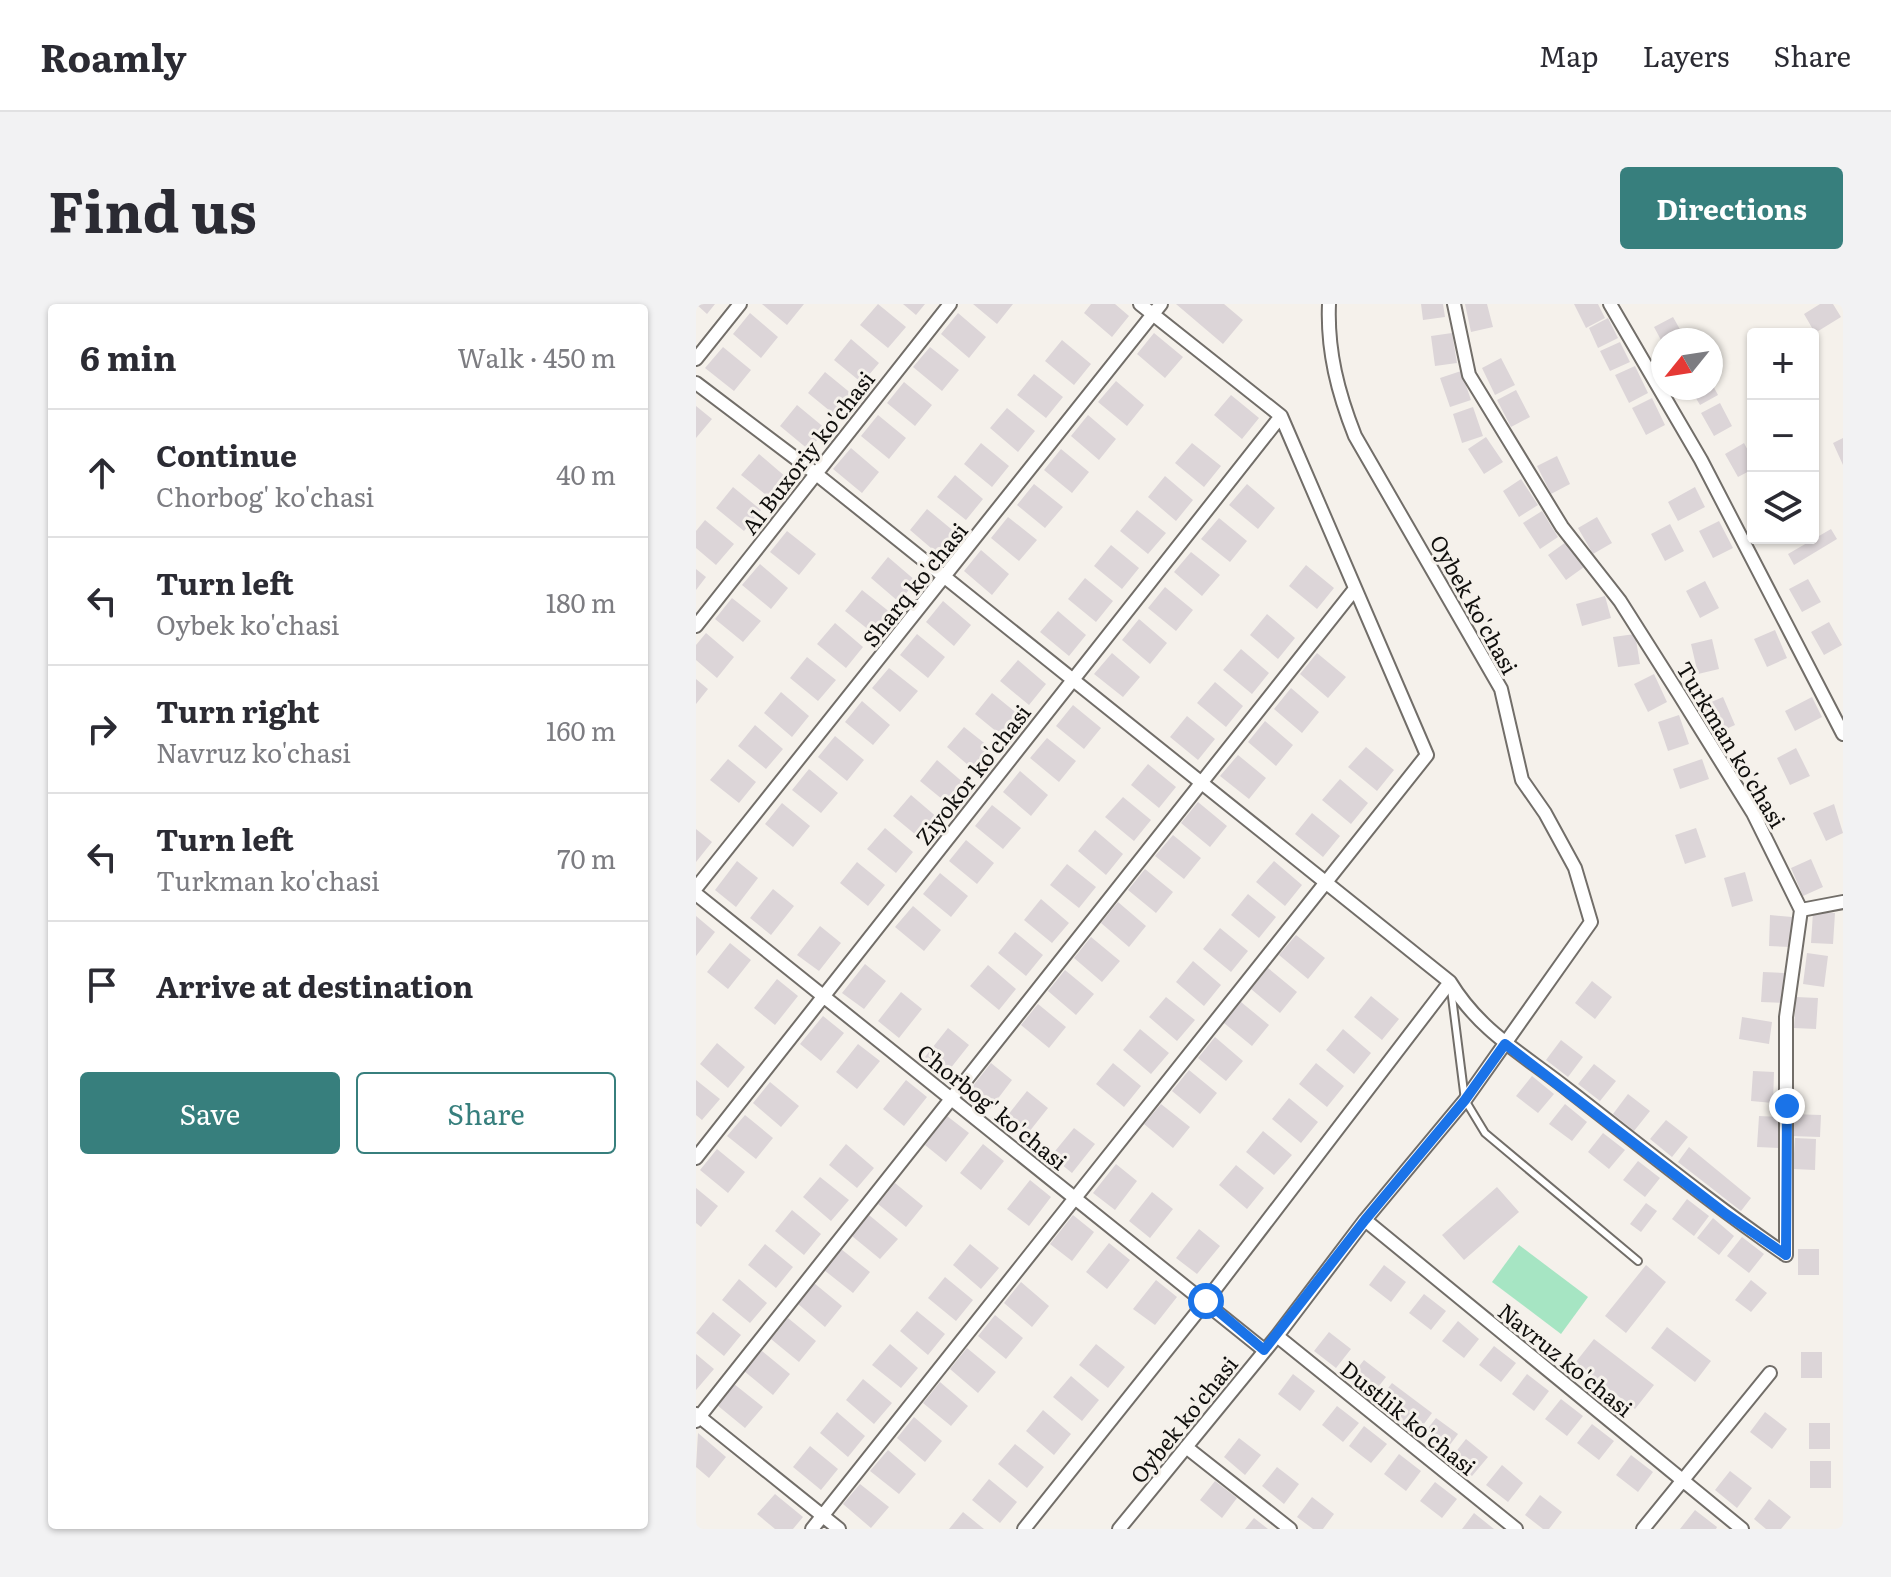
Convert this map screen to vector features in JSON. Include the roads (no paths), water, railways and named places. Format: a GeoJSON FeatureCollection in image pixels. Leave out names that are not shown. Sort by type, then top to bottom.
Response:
{"type":"FeatureCollection","features":[{"type":"Feature","properties":{"kind":"street"},"geometry":{"type":"LineString","coordinates":[[696,359],[740,304]]}},
{"type":"Feature","properties":{"kind":"street","name":"Al Buxoriy ko'chasi"},"geometry":{"type":"LineString","coordinates":[[696,626],[950,304]]}},
{"type":"Feature","properties":{"kind":"street"},"geometry":{"type":"LineString","coordinates":[[812,1529],[1427,755],[1281,416],[1157,309],[1140,304]]}},
{"type":"Feature","properties":{"kind":"street","name":"Oybek ko'chasi"},"geometry":{"type":"LineString","coordinates":[[1119,1529],[1277,1336],[1365,1220],[1465,1100],[1591,922],[1575,868],[1545,813],[1522,780],[1501,689],[1355,436],[1342,403],[1328,340],[1329,304]]}},
{"type":"Feature","properties":{"kind":"street","name":"Turkman ko'chasi"},"geometry":{"type":"LineString","coordinates":[[1454,304],[1469,375],[1562,527],[1620,601],[1753,813],[1801,910]]}},
{"type":"Feature","properties":{"kind":"street"},"geometry":{"type":"LineString","coordinates":[[1610,304],[1701,460],[1843,734]]}},
{"type":"Feature","properties":{"kind":"street","name":"Sharq ko'chasi"},"geometry":{"type":"LineString","coordinates":[[696,888],[1157,309]]}},
{"type":"Feature","properties":{"kind":"street"},"geometry":{"type":"LineString","coordinates":[[696,383],[815,473],[1450,982],[1464,1005],[1488,1032],[1726,1214],[1786,1255],[1786,1017],[1801,910],[1843,902]]}},
{"type":"Feature","properties":{"kind":"street","name":"Ziyokor ko'chasi"},"geometry":{"type":"LineString","coordinates":[[696,1158],[1281,416]]}},
{"type":"Feature","properties":{"kind":"street"},"geometry":{"type":"LineString","coordinates":[[839,1529],[697,1417],[1354,590]]}},
{"type":"Feature","properties":{"kind":"street","name":"Chorbog' ko'chasi"},"geometry":{"type":"LineString","coordinates":[[696,894],[1264,1350]]}},
{"type":"Feature","properties":{"kind":"street"},"geometry":{"type":"LineString","coordinates":[[1024,1529],[1206,1301],[1450,982]]}},
{"type":"Feature","properties":{"kind":"street","name":"Navruz ko'chasi"},"geometry":{"type":"LineString","coordinates":[[1365,1220],[1742,1529]]}},
{"type":"Feature","properties":{"kind":"street","name":"Dustlik ko'chasi"},"geometry":{"type":"LineString","coordinates":[[1277,1336],[1516,1529]]}},
{"type":"Feature","properties":{"kind":"street"},"geometry":{"type":"LineString","coordinates":[[1643,1529],[1770,1373]]}},
{"type":"Feature","properties":{"kind":"street"},"geometry":{"type":"LineString","coordinates":[[1186,1447],[1290,1529]]}},
{"type":"Feature","properties":{"kind":"lane"},"geometry":{"type":"LineString","coordinates":[[1450,982],[1465,1100],[1485,1133],[1638,1261]]}}]}
